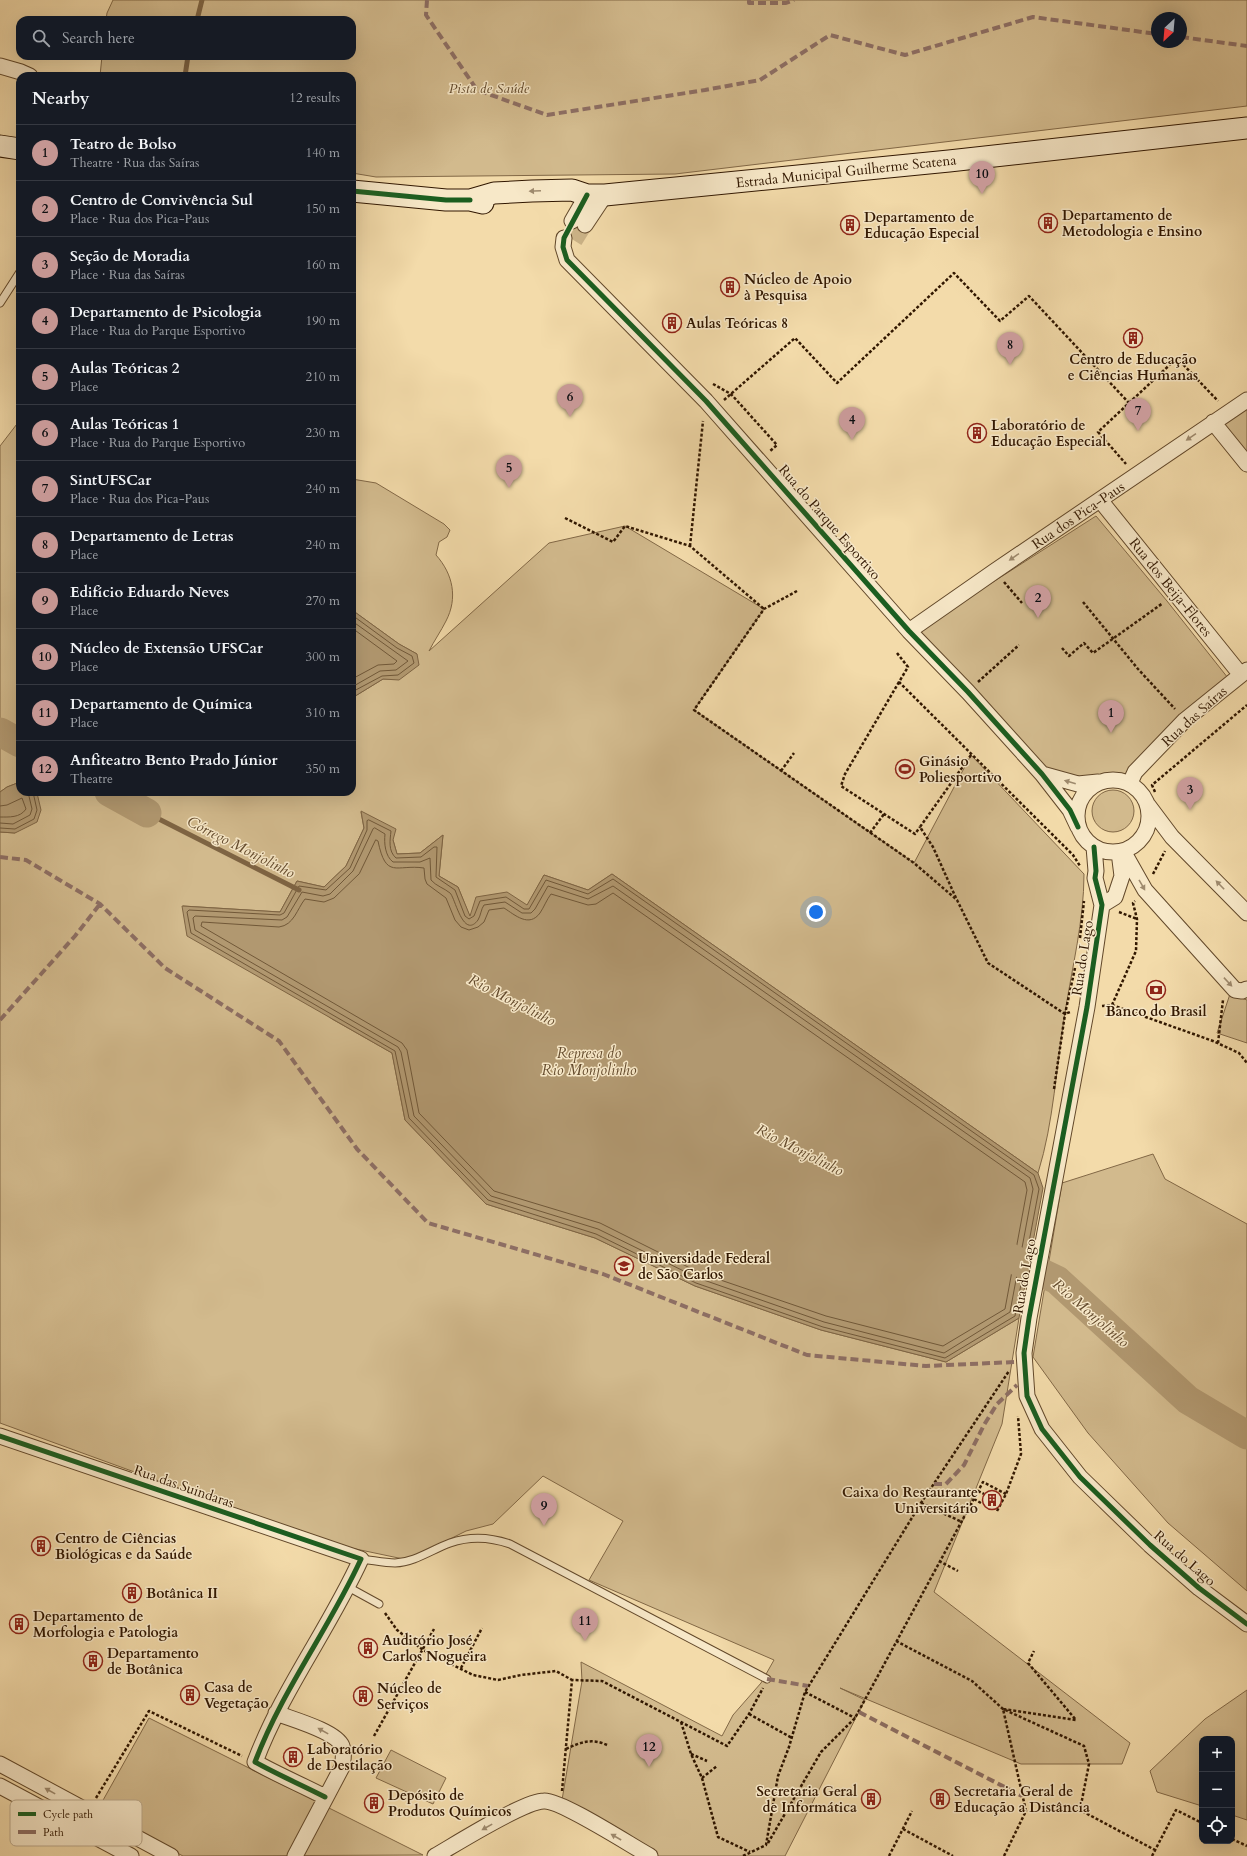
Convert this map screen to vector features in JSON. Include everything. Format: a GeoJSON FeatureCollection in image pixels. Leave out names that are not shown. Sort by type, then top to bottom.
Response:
{"type":"FeatureCollection","features":[{"type":"Feature","properties":{"kind":"main road","name":"Estrada Municipal Guilherme Scatena"},"geometry":{"type":"LineString","coordinates":[[356,191],[446,200],[470,200],[494,193],[532,191],[572,190],[596,195],[949,161],[1247,128]]}},
{"type":"Feature","properties":{"kind":"main road"},"geometry":{"type":"LineString","coordinates":[[0,146],[16,148]]}},
{"type":"Feature","properties":{"kind":"street"},"geometry":{"type":"LineString","coordinates":[[0,66],[21,72]]}},
{"type":"Feature","properties":{"kind":"street"},"geometry":{"type":"LineString","coordinates":[[578,223],[596,195]]}},
{"type":"Feature","properties":{"kind":"street","name":"Rua do Parque Esportivo"},"geometry":{"type":"LineString","coordinates":[[570,239],[567,260],[710,406],[759,460],[909,631],[968,692],[1042,774],[1070,810],[1078,826]]}},
{"type":"Feature","properties":{"kind":"street","name":"Rua dos Pica-Paus"},"geometry":{"type":"LineString","coordinates":[[909,631],[994,571],[1247,400]]}},
{"type":"Feature","properties":{"kind":"street"},"geometry":{"type":"LineString","coordinates":[[1214,422],[1247,464]]}},
{"type":"Feature","properties":{"kind":"street","name":"Rua dos Beija-Flores"},"geometry":{"type":"LineString","coordinates":[[1100,500],[1176,594],[1244,673]]}},
{"type":"Feature","properties":{"kind":"street","name":"Rua das Saíras"},"geometry":{"type":"LineString","coordinates":[[1130,783],[1135,772],[1185,720],[1244,673]]}},
{"type":"Feature","properties":{"kind":"street"},"geometry":{"type":"LineString","coordinates":[[1042,774],[1078,784],[1099,782]]}},
{"type":"Feature","properties":{"kind":"street"},"geometry":{"type":"LineString","coordinates":[[1152,801],[1145,833],[1139,841],[1121,851],[1106,852],[1094,847],[1083,836],[1078,826],[1077,811],[1082,795],[1089,787],[1109,779],[1130,783],[1152,801],[1172,837],[1247,913]]}},
{"type":"Feature","properties":{"kind":"street","name":"Rua do Lago"},"geometry":{"type":"LineString","coordinates":[[1094,847],[1095,878],[1102,905],[1087,1007],[1029,1318],[1024,1354],[1027,1396],[1042,1430],[1080,1477],[1150,1545],[1199,1588],[1247,1624]]}},
{"type":"Feature","properties":{"kind":"street"},"geometry":{"type":"LineString","coordinates":[[1121,851],[1145,890],[1235,990],[1242,991],[1247,989]]}},
{"type":"Feature","properties":{"kind":"street"},"geometry":{"type":"LineString","coordinates":[[1102,905],[1115,897],[1122,876],[1121,851]]}},
{"type":"Feature","properties":{"kind":"street","name":"Rua das Suindaras"},"geometry":{"type":"LineString","coordinates":[[0,1436],[361,1559]]}},
{"type":"Feature","properties":{"kind":"street"},"geometry":{"type":"LineString","coordinates":[[325,1797],[305,1786],[277,1775],[255,1762],[276,1713],[348,1587],[361,1559]]}},
{"type":"Feature","properties":{"kind":"street"},"geometry":{"type":"LineString","coordinates":[[276,1713],[323,1730],[342,1744],[344,1753],[342,1767],[295,1856]]}},
{"type":"Feature","properties":{"kind":"street"},"geometry":{"type":"LineString","coordinates":[[0,1764],[66,1800]]}},
{"type":"Feature","properties":{"kind":"street"},"geometry":{"type":"LineString","coordinates":[[0,1786],[26,1800]]}},
{"type":"Feature","properties":{"kind":"street"},"geometry":{"type":"LineString","coordinates":[[435,1856],[526,1805],[544,1801],[561,1806],[650,1856]]}},
{"type":"Feature","properties":{"kind":"street"},"geometry":{"type":"LineString","coordinates":[[142,1841],[171,1856]]}},
{"type":"Feature","properties":{"kind":"street"},"geometry":{"type":"LineString","coordinates":[[112,1846],[131,1856]]}},
{"type":"Feature","properties":{"kind":"lane"},"geometry":{"type":"LineString","coordinates":[[0,303],[16,278]]}},
{"type":"Feature","properties":{"kind":"lane"},"geometry":{"type":"LineString","coordinates":[[361,1559],[395,1563],[420,1557],[467,1539],[494,1538],[510,1544],[768,1679]]}},
{"type":"Feature","properties":{"kind":"lane"},"geometry":{"type":"LineString","coordinates":[[348,1587],[379,1604]]}},
{"type":"Feature","properties":{"kind":"path"},"geometry":{"type":"LineString","coordinates":[[690,546],[710,406],[731,394],[795,338],[837,383],[954,272],[1000,321],[1029,296],[1128,403]]}},
{"type":"Feature","properties":{"kind":"path"},"geometry":{"type":"LineString","coordinates":[[1136,475],[1098,432],[1177,358],[1229,412]]}},
{"type":"Feature","properties":{"kind":"path"},"geometry":{"type":"LineString","coordinates":[[713,384],[731,394],[777,445],[759,460]]}},
{"type":"Feature","properties":{"kind":"path"},"geometry":{"type":"LineString","coordinates":[[566,518],[613,542],[625,526],[690,546],[764,609]]}},
{"type":"Feature","properties":{"kind":"path"},"geometry":{"type":"LineString","coordinates":[[994,571],[1022,603]]}},
{"type":"Feature","properties":{"kind":"path"},"geometry":{"type":"LineString","coordinates":[[797,591],[764,609],[694,710],[914,863],[957,900]]}},
{"type":"Feature","properties":{"kind":"path"},"geometry":{"type":"LineString","coordinates":[[1062,648],[1069,656],[1084,643],[1093,653],[1176,594]]}},
{"type":"Feature","properties":{"kind":"path"},"geometry":{"type":"LineString","coordinates":[[1083,602],[1138,669],[1185,720]]}},
{"type":"Feature","properties":{"kind":"path"},"geometry":{"type":"LineString","coordinates":[[968,692],[1019,645]]}},
{"type":"Feature","properties":{"kind":"path"},"geometry":{"type":"LineString","coordinates":[[897,653],[908,667],[845,774],[841,786],[915,834],[971,754]]}},
{"type":"Feature","properties":{"kind":"path"},"geometry":{"type":"LineString","coordinates":[[899,682],[1073,855],[1081,868]]}},
{"type":"Feature","properties":{"kind":"path"},"geometry":{"type":"LineString","coordinates":[[1152,801],[1152,785],[1247,704]]}},
{"type":"Feature","properties":{"kind":"path"},"geometry":{"type":"LineString","coordinates":[[781,771],[794,753]]}},
{"type":"Feature","properties":{"kind":"path"},"geometry":{"type":"LineString","coordinates":[[870,833],[884,814]]}},
{"type":"Feature","properties":{"kind":"path"},"geometry":{"type":"LineString","coordinates":[[920,827],[933,847],[988,963],[1065,1014]]}},
{"type":"Feature","properties":{"kind":"path"},"geometry":{"type":"LineString","coordinates":[[1112,1006],[1136,951],[1137,919],[1133,903],[1145,890],[1172,837]]}},
{"type":"Feature","properties":{"kind":"path"},"geometry":{"type":"LineString","coordinates":[[1065,1014],[1077,962]]}},
{"type":"Feature","properties":{"kind":"path"},"geometry":{"type":"LineString","coordinates":[[1218,1044],[1226,980]]}},
{"type":"Feature","properties":{"kind":"path"},"geometry":{"type":"LineString","coordinates":[[1065,1014],[1087,1007],[1112,1006],[1218,1044],[1239,1053],[1247,1063]]}},
{"type":"Feature","properties":{"kind":"path"},"geometry":{"type":"LineString","coordinates":[[766,1845],[778,1776],[792,1738],[805,1692],[921,1503],[1011,1368]]}},
{"type":"Feature","properties":{"kind":"path"},"geometry":{"type":"LineString","coordinates":[[997,1511],[1006,1494],[1021,1454],[1018,1414]]}},
{"type":"Feature","properties":{"kind":"path"},"geometry":{"type":"LineString","coordinates":[[743,1856],[766,1845],[821,1752],[855,1718],[939,1561],[962,1522],[982,1482],[1006,1494]]}},
{"type":"Feature","properties":{"kind":"path"},"geometry":{"type":"LineString","coordinates":[[978,1491],[984,1494]]}},
{"type":"Feature","properties":{"kind":"path"},"geometry":{"type":"LineString","coordinates":[[974,1499],[981,1503]]}},
{"type":"Feature","properties":{"kind":"path"},"geometry":{"type":"LineString","coordinates":[[921,1503],[962,1522]]}},
{"type":"Feature","properties":{"kind":"path"},"geometry":{"type":"LineString","coordinates":[[971,1505],[978,1509]]}},
{"type":"Feature","properties":{"kind":"path"},"geometry":{"type":"LineString","coordinates":[[939,1561],[958,1571]]}},
{"type":"Feature","properties":{"kind":"path"},"geometry":{"type":"LineString","coordinates":[[379,1604],[397,1630],[423,1650],[473,1675],[498,1680],[521,1675],[556,1671],[572,1680],[602,1681],[727,1746],[749,1714],[768,1679]]}},
{"type":"Feature","properties":{"kind":"path"},"geometry":{"type":"LineString","coordinates":[[461,1668],[482,1628]]}},
{"type":"Feature","properties":{"kind":"path"},"geometry":{"type":"LineString","coordinates":[[374,1736],[434,1629]]}},
{"type":"Feature","properties":{"kind":"path"},"geometry":{"type":"LineString","coordinates":[[896,1641],[972,1681],[1003,1709],[1084,1746],[1089,1764],[1080,1810],[1156,1850]]}},
{"type":"Feature","properties":{"kind":"path"},"geometry":{"type":"LineString","coordinates":[[1003,1709],[1076,1720],[1028,1664],[1034,1651]]}},
{"type":"Feature","properties":{"kind":"path"},"geometry":{"type":"LineString","coordinates":[[561,1806],[572,1680]]}},
{"type":"Feature","properties":{"kind":"path"},"geometry":{"type":"LineString","coordinates":[[805,1692],[855,1718]]}},
{"type":"Feature","properties":{"kind":"path"},"geometry":{"type":"LineString","coordinates":[[1003,1709],[1026,1811],[1004,1856]]}},
{"type":"Feature","properties":{"kind":"path"},"geometry":{"type":"LineString","coordinates":[[95,1800],[148,1711],[255,1762]]}},
{"type":"Feature","properties":{"kind":"path"},"geometry":{"type":"LineString","coordinates":[[749,1714],[792,1738]]}},
{"type":"Feature","properties":{"kind":"path"},"geometry":{"type":"LineString","coordinates":[[681,1722],[691,1754],[702,1778],[718,1837],[750,1853]]}},
{"type":"Feature","properties":{"kind":"path"},"geometry":{"type":"LineString","coordinates":[[566,1750],[588,1740],[599,1741],[608,1745]]}},
{"type":"Feature","properties":{"kind":"path"},"geometry":{"type":"LineString","coordinates":[[691,1754],[707,1761]]}},
{"type":"Feature","properties":{"kind":"path"},"geometry":{"type":"LineString","coordinates":[[702,1778],[717,1766]]}},
{"type":"Feature","properties":{"kind":"path"},"geometry":{"type":"LineString","coordinates":[[1152,1856],[1176,1810],[1199,1822]]}},
{"type":"Feature","properties":{"kind":"path"},"geometry":{"type":"LineString","coordinates":[[889,1856],[912,1811]]}},
{"type":"Feature","properties":{"kind":"path"},"geometry":{"type":"LineString","coordinates":[[902,1829],[953,1856]]}},
{"type":"Feature","properties":{"kind":"path"},"geometry":{"type":"LineString","coordinates":[[1235,1840],[1247,1846]]}},
{"type":"Feature","properties":{"kind":"green space","name":"Pista de Saúde"},"geometry":{"type":"Polygon","coordinates":[[[113,0],[1247,0],[1247,106],[675,174],[376,177],[356,174],[356,72],[100,72],[102,60],[356,60],[356,16],[107,16],[113,0]]]}},
{"type":"Feature","properties":{"kind":"green space"},"geometry":{"type":"Polygon","coordinates":[[[1247,406],[1247,455],[1222,422],[1247,406]]]}},
{"type":"Feature","properties":{"kind":"green space"},"geometry":{"type":"Polygon","coordinates":[[[16,425],[16,784],[0,792],[0,446],[16,425]]]}},
{"type":"Feature","properties":{"kind":"green space"},"geometry":{"type":"Polygon","coordinates":[[[356,480],[376,483],[444,524],[450,530],[447,537],[439,542],[436,555],[442,562],[450,578],[453,595],[452,604],[446,621],[429,651],[549,543],[625,526],[764,609],[694,710],[914,863],[971,755],[1084,874],[1080,927],[1062,1033],[1048,1134],[1038,1173],[612,874],[588,890],[544,875],[527,906],[470,917],[458,887],[439,876],[443,835],[420,853],[397,854],[393,840],[361,812],[364,828],[346,866],[324,887],[297,881],[280,912],[183,906],[332,1019],[392,1053],[405,1120],[486,1204],[595,1238],[695,1286],[821,1330],[946,1362],[1019,1318],[1002,1424],[934,1592],[1130,1743],[1122,1764],[1021,1764],[840,1688],[865,1700],[785,1856],[650,1856],[561,1806],[582,1681],[581,1662],[722,1736],[733,1715],[761,1683],[774,1660],[589,1580],[623,1521],[543,1476],[493,1524],[466,1531],[408,1560],[332,1544],[0,1423],[0,832],[15,833],[35,796],[356,796],[356,696],[383,679],[399,679],[417,654],[399,644],[356,613],[356,480]]]}},
{"type":"Feature","properties":{"kind":"green space"},"geometry":{"type":"Polygon","coordinates":[[[1096,516],[1167,601],[1228,678],[1133,769],[1113,782],[1108,781],[1098,785],[1049,775],[915,632],[1096,516]]]}},
{"type":"Feature","properties":{"kind":"green space"},"geometry":{"type":"Polygon","coordinates":[[[1109,790],[1117,790],[1125,793],[1131,799],[1134,811],[1131,823],[1125,829],[1117,832],[1109,832],[1101,829],[1095,823],[1092,815],[1092,807],[1095,799],[1101,793],[1109,790]]]}},
{"type":"Feature","properties":{"kind":"green space"},"geometry":{"type":"Polygon","coordinates":[[[1230,994],[1247,1000],[1247,1043],[1217,1033],[1230,994]]]}},
{"type":"Feature","properties":{"kind":"green space"},"geometry":{"type":"Polygon","coordinates":[[[1153,1154],[1165,1179],[1247,1224],[1247,1591],[1168,1523],[1088,1433],[1033,1357],[1062,1183],[1153,1154]]]}},
{"type":"Feature","properties":{"kind":"green space"},"geometry":{"type":"Polygon","coordinates":[[[1247,1690],[1247,1820],[1235,1816],[1235,1736],[1199,1736],[1199,1805],[1157,1792],[1150,1771],[1205,1719],[1247,1690]]]}},
{"type":"Feature","properties":{"kind":"green space"},"geometry":{"type":"Polygon","coordinates":[[[149,1718],[423,1855],[183,1856],[142,1835],[142,1800],[103,1800],[149,1718]]]}},
{"type":"Feature","properties":{"kind":"green space"},"geometry":{"type":"Polygon","coordinates":[[[391,1750],[446,1778],[433,1804],[376,1778],[391,1750]]]}},
{"type":"Feature","properties":{"kind":"water"},"geometry":{"type":"Polygon","coordinates":[[[356,613],[399,644],[417,654],[419,665],[399,680],[383,679],[356,696],[356,613]]]}},
{"type":"Feature","properties":{"kind":"water"},"geometry":{"type":"Polygon","coordinates":[[[16,784],[16,796],[38,796],[41,810],[37,822],[15,833],[0,832],[0,792],[16,784]]]}},
{"type":"Feature","properties":{"kind":"water","name":"Represa do Rio Monjolinho"},"geometry":{"type":"Polygon","coordinates":[[[361,811],[396,829],[393,840],[397,854],[420,853],[443,835],[439,876],[458,887],[470,916],[476,897],[507,892],[527,905],[544,875],[588,890],[612,874],[1038,1173],[1043,1188],[1019,1318],[946,1362],[821,1330],[695,1286],[595,1238],[486,1204],[405,1120],[392,1053],[187,936],[182,906],[280,912],[297,881],[324,887],[346,866],[364,828],[361,811]]]}},
{"type":"Feature","properties":{"kind":"waterway"},"geometry":{"type":"LineString","coordinates":[[198,16],[202,0]]}},
{"type":"Feature","properties":{"kind":"waterway"},"geometry":{"type":"LineString","coordinates":[[186,72],[187,60]]}},
{"type":"Feature","properties":{"kind":"waterway","name":"Rio Monjolinho"},"geometry":{"type":"LineString","coordinates":[[0,732],[16,741]]}},
{"type":"Feature","properties":{"kind":"waterway","name":"Rio Monjolinho"},"geometry":{"type":"LineString","coordinates":[[116,796],[147,813]]}},
{"type":"Feature","properties":{"kind":"waterway","name":"Córrego Monjolinho"},"geometry":{"type":"LineString","coordinates":[[147,813],[299,890]]}},
{"type":"Feature","properties":{"kind":"waterway","name":"Rio Monjolinho"},"geometry":{"type":"LineString","coordinates":[[992,1249],[1057,1280],[1188,1400],[1247,1435]]}},
{"type":"Feature","properties":{"kind":"tunnel"},"geometry":{"type":"LineString","coordinates":[[575,241],[585,225]]}},
{"type":"Feature","properties":{"kind":"marked path"},"geometry":{"type":"LineString","coordinates":[[427,0],[426,15],[477,90],[547,115],[760,80],[830,35],[905,55],[1033,17],[1151,33]]}},
{"type":"Feature","properties":{"kind":"marked path"},"geometry":{"type":"LineString","coordinates":[[749,0],[749,3],[786,3],[794,0]]}},
{"type":"Feature","properties":{"kind":"marked path"},"geometry":{"type":"LineString","coordinates":[[1187,38],[1247,46]]}},
{"type":"Feature","properties":{"kind":"marked path"},"geometry":{"type":"LineString","coordinates":[[0,857],[26,860],[100,904],[165,968],[279,1041],[357,1149],[428,1223],[603,1274],[807,1355],[926,1366],[1015,1362]]}},
{"type":"Feature","properties":{"kind":"marked path"},"geometry":{"type":"LineString","coordinates":[[0,1020],[75,936],[100,904]]}},
{"type":"Feature","properties":{"kind":"marked path"},"geometry":{"type":"LineString","coordinates":[[934,1484],[946,1484],[964,1465],[984,1425],[997,1404],[1017,1385]]}},
{"type":"Feature","properties":{"kind":"marked path"},"geometry":{"type":"LineString","coordinates":[[767,1679],[808,1686]]}},
{"type":"Feature","properties":{"kind":"marked path"},"geometry":{"type":"LineString","coordinates":[[859,1712],[1022,1796]]}},
{"type":"Feature","properties":{"kind":"cycle path"},"geometry":{"type":"LineString","coordinates":[[356,191],[446,200],[470,200]]}},
{"type":"Feature","properties":{"kind":"cycle path"},"geometry":{"type":"LineString","coordinates":[[587,195],[564,238],[563,247],[567,260],[706,401],[909,631],[968,692],[1042,774],[1070,810],[1078,827]]}},
{"type":"Feature","properties":{"kind":"cycle path"},"geometry":{"type":"LineString","coordinates":[[1094,847],[1096,871],[1095,878],[1102,905],[1087,1007],[1029,1318],[1024,1353],[1027,1396],[1042,1429],[1080,1477],[1150,1545],[1199,1588],[1247,1624]]}},
{"type":"Feature","properties":{"kind":"cycle path"},"geometry":{"type":"LineString","coordinates":[[0,1436],[361,1559],[335,1610],[278,1710],[255,1762],[325,1797]]}},
{"type":"Feature","properties":{"kind":"place","name":"Núcleo de Extensão UFSCar"},"geometry":{"type":"Point","coordinates":[982,194]}},
{"type":"Feature","properties":{"kind":"place","name":"Departamento de Metodologia e Ensino"},"geometry":{"type":"Point","coordinates":[1048,223]}},
{"type":"Feature","properties":{"kind":"place","name":"Departamento de Educação Especial"},"geometry":{"type":"Point","coordinates":[850,225]}},
{"type":"Feature","properties":{"kind":"place","name":"Núcleo de Apoio à Pesquisa"},"geometry":{"type":"Point","coordinates":[730,287]}},
{"type":"Feature","properties":{"kind":"place","name":"Aulas Teóricas 8"},"geometry":{"type":"Point","coordinates":[672,323]}},
{"type":"Feature","properties":{"kind":"place","name":"Centro de Educação e Ciências Humanas"},"geometry":{"type":"Point","coordinates":[1133,338]}},
{"type":"Feature","properties":{"kind":"place","name":"Departamento de Letras"},"geometry":{"type":"Point","coordinates":[1010,365]}},
{"type":"Feature","properties":{"kind":"place","name":"Aulas Teóricas 1"},"geometry":{"type":"Point","coordinates":[570,417]}},
{"type":"Feature","properties":{"kind":"place","name":"SintUFSCar"},"geometry":{"type":"Point","coordinates":[1138,431]}},
{"type":"Feature","properties":{"kind":"place","name":"Laboratório de Educação Especial"},"geometry":{"type":"Point","coordinates":[977,433]}},
{"type":"Feature","properties":{"kind":"place","name":"Departamento de Psicologia"},"geometry":{"type":"Point","coordinates":[852,440]}},
{"type":"Feature","properties":{"kind":"place","name":"Aulas Teóricas 2"},"geometry":{"type":"Point","coordinates":[509,488]}},
{"type":"Feature","properties":{"kind":"place","name":"Centro de Convivência Sul"},"geometry":{"type":"Point","coordinates":[1038,618]}},
{"type":"Feature","properties":{"kind":"place","name":"Teatro de Bolso"},"geometry":{"type":"Point","coordinates":[1111,733]}},
{"type":"Feature","properties":{"kind":"place","name":"Ginásio Poliesportivo"},"geometry":{"type":"Point","coordinates":[905,769]}},
{"type":"Feature","properties":{"kind":"place","name":"Seção de Moradia"},"geometry":{"type":"Point","coordinates":[1190,810]}},
{"type":"Feature","properties":{"kind":"place","name":"Banco do Brasil"},"geometry":{"type":"Point","coordinates":[1156,990]}},
{"type":"Feature","properties":{"kind":"place","name":"Universidade Federal de São Carlos"},"geometry":{"type":"Point","coordinates":[624,1266]}},
{"type":"Feature","properties":{"kind":"place","name":"Caixa do Restaurante Universitário"},"geometry":{"type":"Point","coordinates":[992,1500]}},
{"type":"Feature","properties":{"kind":"place","name":"Edifício Eduardo Neves"},"geometry":{"type":"Point","coordinates":[544,1526]}},
{"type":"Feature","properties":{"kind":"place","name":"Centro de Ciências Biológicas e da Saúde"},"geometry":{"type":"Point","coordinates":[41,1546]}},
{"type":"Feature","properties":{"kind":"place","name":"Botânica II"},"geometry":{"type":"Point","coordinates":[132,1593]}},
{"type":"Feature","properties":{"kind":"place","name":"Departamento de Morfologia e Patologia"},"geometry":{"type":"Point","coordinates":[19,1624]}},
{"type":"Feature","properties":{"kind":"place","name":"Departamento de Química"},"geometry":{"type":"Point","coordinates":[585,1641]}},
{"type":"Feature","properties":{"kind":"place","name":"Auditório José Carlos Nogueira"},"geometry":{"type":"Point","coordinates":[368,1648]}},
{"type":"Feature","properties":{"kind":"place","name":"Departamento de Botânica"},"geometry":{"type":"Point","coordinates":[93,1661]}},
{"type":"Feature","properties":{"kind":"place","name":"Casa de Vegetação"},"geometry":{"type":"Point","coordinates":[190,1695]}},
{"type":"Feature","properties":{"kind":"place","name":"Núcleo de Serviços"},"geometry":{"type":"Point","coordinates":[363,1696]}},
{"type":"Feature","properties":{"kind":"place","name":"Laboratório de Destilação"},"geometry":{"type":"Point","coordinates":[293,1757]}},
{"type":"Feature","properties":{"kind":"place","name":"Anfiteatro Bento Prado Júnior"},"geometry":{"type":"Point","coordinates":[649,1767]}},
{"type":"Feature","properties":{"kind":"place","name":"Secretaria Geral de Informática"},"geometry":{"type":"Point","coordinates":[871,1799]}},
{"type":"Feature","properties":{"kind":"place","name":"Secretaria Geral de Educação a Distância"},"geometry":{"type":"Point","coordinates":[940,1799]}},
{"type":"Feature","properties":{"kind":"place","name":"Depósito de Produtos Químicos"},"geometry":{"type":"Point","coordinates":[374,1803]}}]}
